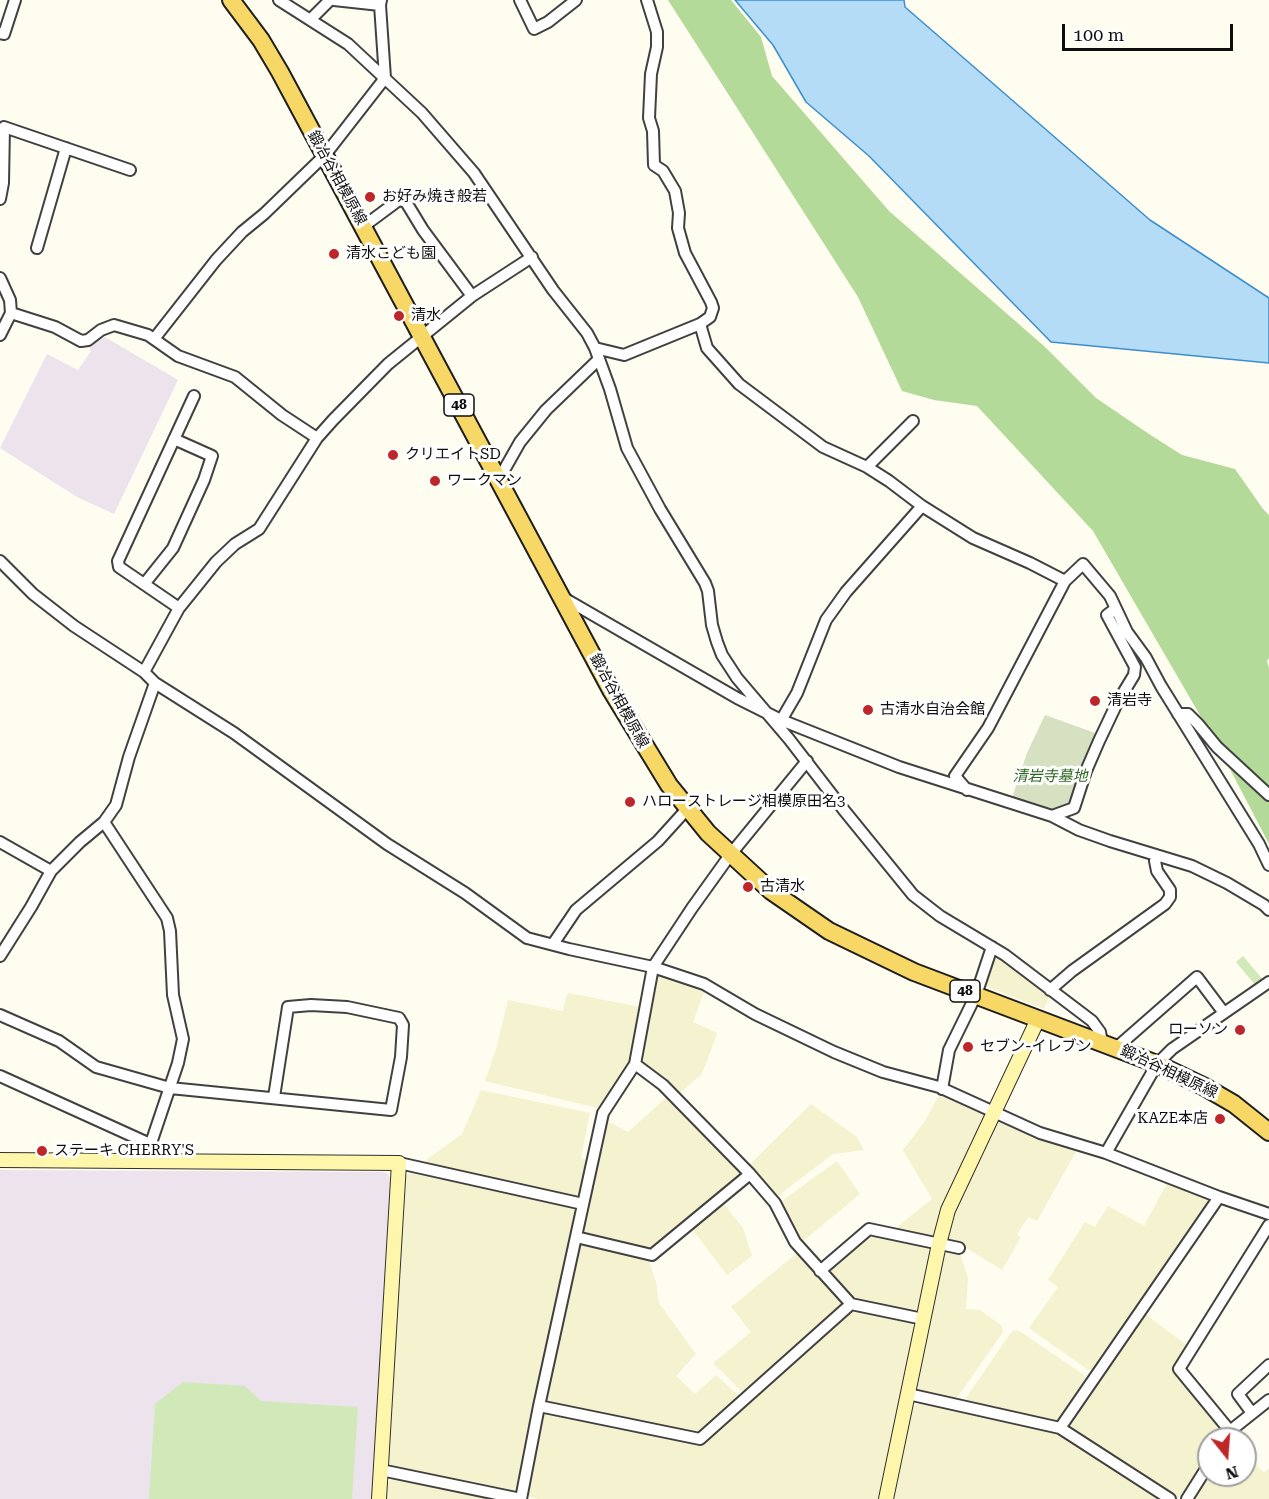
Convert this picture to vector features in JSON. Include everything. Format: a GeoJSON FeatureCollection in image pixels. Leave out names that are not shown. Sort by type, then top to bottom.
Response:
{"type":"FeatureCollection","features":[{"type":"Feature","properties":{"kind":"main road","name":"鍛冶谷相模原線"},"geometry":{"type":"LineString","coordinates":[[231,0],[261,40],[280,72],[611,690],[651,756],[687,809],[730,855],[782,900],[828,931],[904,968],[1157,1064],[1234,1104],[1269,1132]]}},
{"type":"Feature","properties":{"kind":"street"},"geometry":{"type":"LineString","coordinates":[[0,33],[4,34],[15,0]]}},
{"type":"Feature","properties":{"kind":"street"},"geometry":{"type":"LineString","coordinates":[[279,0],[348,44],[422,113],[474,173],[553,290],[587,333],[599,359],[627,448],[708,591],[712,625],[722,656],[763,711]]}},
{"type":"Feature","properties":{"kind":"street"},"geometry":{"type":"LineString","coordinates":[[154,339],[216,260],[325,155],[385,78],[380,3],[332,0],[310,20]]}},
{"type":"Feature","properties":{"kind":"street"},"geometry":{"type":"LineString","coordinates":[[520,0],[534,29],[548,22],[576,0]]}},
{"type":"Feature","properties":{"kind":"street"},"geometry":{"type":"LineString","coordinates":[[595,348],[624,355],[700,324],[710,317],[713,308],[685,253],[678,228],[679,213],[675,191],[663,171],[654,165],[653,131],[649,118],[651,74],[657,47],[657,32],[647,0]]}},
{"type":"Feature","properties":{"kind":"street"},"geometry":{"type":"LineString","coordinates":[[0,199],[3,183],[4,127],[130,170]]}},
{"type":"Feature","properties":{"kind":"street"},"geometry":{"type":"LineString","coordinates":[[37,248],[66,148]]}},
{"type":"Feature","properties":{"kind":"street"},"geometry":{"type":"LineString","coordinates":[[364,226],[399,200],[406,201],[423,230],[472,296]]}},
{"type":"Feature","properties":{"kind":"street"},"geometry":{"type":"LineString","coordinates":[[144,672],[179,608],[216,562],[234,544],[259,529],[317,438],[388,364],[472,296],[532,257]]}},
{"type":"Feature","properties":{"kind":"street"},"geometry":{"type":"LineString","coordinates":[[0,279],[10,300],[11,313],[0,335]]}},
{"type":"Feature","properties":{"kind":"street"},"geometry":{"type":"LineString","coordinates":[[11,313],[55,327],[81,341],[88,340],[101,330],[114,325],[130,329],[154,339],[178,356],[235,377],[282,416],[317,438]]}},
{"type":"Feature","properties":{"kind":"street"},"geometry":{"type":"LineString","coordinates":[[700,324],[707,348],[740,384],[823,447],[867,467],[973,538],[1065,581]]}},
{"type":"Feature","properties":{"kind":"street"},"geometry":{"type":"LineString","coordinates":[[499,478],[520,442],[546,410],[599,359]]}},
{"type":"Feature","properties":{"kind":"street"},"geometry":{"type":"LineString","coordinates":[[179,608],[119,567],[118,561],[194,396]]}},
{"type":"Feature","properties":{"kind":"street"},"geometry":{"type":"LineString","coordinates":[[867,467],[913,421]]}},
{"type":"Feature","properties":{"kind":"street"},"geometry":{"type":"LineString","coordinates":[[145,583],[173,548],[204,480],[212,456],[174,439]]}},
{"type":"Feature","properties":{"kind":"street"},"geometry":{"type":"LineString","coordinates":[[779,723],[797,693],[831,612],[922,506]]}},
{"type":"Feature","properties":{"kind":"street"},"geometry":{"type":"LineString","coordinates":[[0,561],[57,614],[144,672],[156,683],[234,733],[387,844],[465,893],[527,938],[653,967],[704,984],[754,1014],[834,1052],[883,1072],[942,1089],[1040,1133],[1106,1153],[1269,1214]]}},
{"type":"Feature","properties":{"kind":"street"},"geometry":{"type":"LineString","coordinates":[[967,790],[955,776],[988,728],[1065,581],[1083,564],[1110,596],[1115,609],[1269,865]]}},
{"type":"Feature","properties":{"kind":"street"},"geometry":{"type":"LineString","coordinates":[[560,596],[763,711],[779,723],[843,809],[913,894],[940,916],[1005,955],[1092,1021],[1109,1045],[1197,977],[1224,1013]]}},
{"type":"Feature","properties":{"kind":"street"},"geometry":{"type":"LineString","coordinates":[[1052,816],[1074,808],[1099,741],[1134,675],[1135,667],[1107,615],[1115,609]]}},
{"type":"Feature","properties":{"kind":"street"},"geometry":{"type":"LineString","coordinates":[[0,956],[51,871],[104,822],[116,805],[132,748],[156,683]]}},
{"type":"Feature","properties":{"kind":"street"},"geometry":{"type":"LineString","coordinates":[[1178,714],[1188,714],[1217,747],[1269,795]]}},
{"type":"Feature","properties":{"kind":"street"},"geometry":{"type":"LineString","coordinates":[[779,723],[967,790],[1052,816],[1079,830],[1192,866],[1227,883],[1269,910]]}},
{"type":"Feature","properties":{"kind":"street"},"geometry":{"type":"LineString","coordinates":[[381,1470],[521,1499],[603,1113],[635,1064],[653,967],[730,855],[807,761]]}},
{"type":"Feature","properties":{"kind":"street"},"geometry":{"type":"LineString","coordinates":[[553,944],[576,910],[657,841],[687,809]]}},
{"type":"Feature","properties":{"kind":"street"},"geometry":{"type":"LineString","coordinates":[[104,822],[167,918],[170,931],[173,995],[183,1039],[146,1161]]}},
{"type":"Feature","properties":{"kind":"street"},"geometry":{"type":"LineString","coordinates":[[0,842],[51,871]]}},
{"type":"Feature","properties":{"kind":"street"},"geometry":{"type":"LineString","coordinates":[[1050,990],[1072,971],[1165,904],[1170,897],[1170,890],[1157,871],[1155,861],[1158,856]]}},
{"type":"Feature","properties":{"kind":"street"},"geometry":{"type":"LineString","coordinates":[[942,1089],[949,1050],[976,995],[992,947]]}},
{"type":"Feature","properties":{"kind":"street"},"geometry":{"type":"LineString","coordinates":[[1106,1153],[1157,1064],[1172,1049],[1269,982]]}},
{"type":"Feature","properties":{"kind":"street"},"geometry":{"type":"LineString","coordinates":[[0,1015],[59,1041],[96,1067],[170,1088],[391,1110],[401,1057],[403,1025],[399,1017],[347,1008],[311,1005],[288,1008],[274,1097]]}},
{"type":"Feature","properties":{"kind":"street"},"geometry":{"type":"LineString","coordinates":[[886,1499],[948,1210],[1038,1019]]}},
{"type":"Feature","properties":{"kind":"street"},"geometry":{"type":"LineString","coordinates":[[635,1064],[663,1085],[750,1174],[775,1203],[795,1242],[851,1304],[923,1319]]}},
{"type":"Feature","properties":{"kind":"street"},"geometry":{"type":"LineString","coordinates":[[0,1076],[150,1144]]}},
{"type":"Feature","properties":{"kind":"street"},"geometry":{"type":"LineString","coordinates":[[0,1160],[399,1163],[582,1204]]}},
{"type":"Feature","properties":{"kind":"street"},"geometry":{"type":"LineString","coordinates":[[379,1499],[399,1163]]}},
{"type":"Feature","properties":{"kind":"street"},"geometry":{"type":"LineString","coordinates":[[576,1237],[652,1255],[750,1174]]}},
{"type":"Feature","properties":{"kind":"street"},"geometry":{"type":"LineString","coordinates":[[1060,1428],[1219,1197]]}},
{"type":"Feature","properties":{"kind":"street"},"geometry":{"type":"LineString","coordinates":[[1221,1427],[1179,1369],[1269,1225]]}},
{"type":"Feature","properties":{"kind":"street"},"geometry":{"type":"LineString","coordinates":[[820,1270],[869,1229],[959,1248]]}},
{"type":"Feature","properties":{"kind":"street"},"geometry":{"type":"LineString","coordinates":[[539,1406],[700,1439],[851,1304]]}},
{"type":"Feature","properties":{"kind":"street"},"geometry":{"type":"LineString","coordinates":[[1252,1413],[1239,1394],[1269,1365]]}},
{"type":"Feature","properties":{"kind":"street"},"geometry":{"type":"LineString","coordinates":[[908,1394],[1060,1428],[1170,1499]]}},
{"type":"Feature","properties":{"kind":"street"},"geometry":{"type":"LineString","coordinates":[[1236,1427],[1268,1403]]}},
{"type":"Feature","properties":{"kind":"street"},"geometry":{"type":"LineString","coordinates":[[1187,1499],[1197,1483]]}},
{"type":"Feature","properties":{"kind":"shaded area"},"geometry":{"type":"Polygon","coordinates":[[[105,337],[178,380],[114,514],[77,497],[0,448],[47,354],[78,370],[91,351],[89,346],[105,337]]]}},
{"type":"Feature","properties":{"kind":"shaded area"},"geometry":{"type":"Polygon","coordinates":[[[994,952],[1050,995],[1044,1009],[982,985],[994,952]]]}},
{"type":"Feature","properties":{"kind":"shaded area"},"geometry":{"type":"Polygon","coordinates":[[[662,974],[705,990],[693,1022],[717,1033],[701,1075],[678,1094],[640,1060],[656,977],[662,974]]]}},
{"type":"Feature","properties":{"kind":"shaded area"},"geometry":{"type":"Polygon","coordinates":[[[569,993],[640,1007],[630,1063],[598,1108],[485,1081],[496,1049],[508,1000],[563,1011],[566,996],[569,993]]]}},
{"type":"Feature","properties":{"kind":"shaded area"},"geometry":{"type":"Polygon","coordinates":[[[481,1090],[590,1113],[581,1158],[586,1160],[579,1194],[573,1197],[427,1166],[426,1160],[462,1134],[481,1090]]]}},
{"type":"Feature","properties":{"kind":"shaded area"},"geometry":{"type":"Polygon","coordinates":[[[945,1094],[982,1111],[985,1116],[935,1234],[929,1239],[899,1232],[897,1227],[932,1199],[903,1150],[925,1121],[938,1097],[945,1094]]]}},
{"type":"Feature","properties":{"kind":"shaded area"},"geometry":{"type":"Polygon","coordinates":[[[668,1096],[740,1170],[740,1176],[656,1247],[651,1248],[584,1234],[582,1230],[605,1120],[628,1132],[668,1096]]]}},
{"type":"Feature","properties":{"kind":"shaded area"},"geometry":{"type":"Polygon","coordinates":[[[811,1104],[857,1137],[864,1150],[833,1154],[779,1195],[772,1194],[749,1165],[811,1104]]]}},
{"type":"Feature","properties":{"kind":"shaded area"},"geometry":{"type":"Polygon","coordinates":[[[1003,1121],[1078,1148],[1037,1221],[1028,1217],[1017,1235],[1021,1237],[1002,1270],[963,1246],[950,1244],[948,1239],[959,1200],[996,1124],[1003,1121]]]}},
{"type":"Feature","properties":{"kind":"shaded area"},"geometry":{"type":"Polygon","coordinates":[[[837,1161],[860,1194],[802,1242],[782,1206],[783,1200],[837,1161]]]}},
{"type":"Feature","properties":{"kind":"shaded area"},"geometry":{"type":"Polygon","coordinates":[[[0,1170],[383,1172],[388,1174],[392,1182],[374,1499],[0,1499],[0,1170]]]}},
{"type":"Feature","properties":{"kind":"shaded area"},"geometry":{"type":"Polygon","coordinates":[[[410,1173],[572,1206],[575,1212],[517,1489],[511,1493],[392,1467],[387,1463],[404,1177],[410,1173]]]}},
{"type":"Feature","properties":{"kind":"shaded area"},"geometry":{"type":"Polygon","coordinates":[[[1167,1183],[1208,1198],[1209,1203],[1093,1369],[1088,1370],[1029,1328],[1058,1287],[1048,1280],[1085,1222],[1095,1227],[1108,1206],[1144,1226],[1167,1183]]]}},
{"type":"Feature","properties":{"kind":"shaded area"},"geometry":{"type":"Polygon","coordinates":[[[723,1203],[743,1228],[752,1256],[727,1275],[692,1229],[723,1203]]]}},
{"type":"Feature","properties":{"kind":"shaded area"},"geometry":{"type":"Polygon","coordinates":[[[872,1235],[926,1246],[930,1252],[919,1308],[912,1313],[854,1301],[830,1275],[831,1269],[872,1235]]]}},
{"type":"Feature","properties":{"kind":"shaded area"},"geometry":{"type":"Polygon","coordinates":[[[583,1243],[640,1256],[649,1261],[656,1282],[659,1303],[696,1354],[676,1376],[695,1394],[716,1375],[738,1395],[738,1401],[698,1434],[549,1405],[546,1400],[578,1247],[583,1243]]]}},
{"type":"Feature","properties":{"kind":"shaded area"},"geometry":{"type":"Polygon","coordinates":[[[949,1250],[961,1256],[968,1278],[966,1309],[980,1310],[1002,1326],[1003,1332],[957,1398],[951,1400],[920,1394],[916,1387],[944,1253],[949,1250]]]}},
{"type":"Feature","properties":{"kind":"shaded area"},"geometry":{"type":"Polygon","coordinates":[[[797,1253],[843,1302],[842,1308],[749,1391],[742,1392],[713,1363],[751,1332],[731,1307],[797,1253]]]}},
{"type":"Feature","properties":{"kind":"shaded area"},"geometry":{"type":"Polygon","coordinates":[[[854,1310],[910,1322],[915,1328],[879,1499],[538,1499],[530,1497],[526,1492],[542,1417],[547,1413],[703,1444],[801,1353],[847,1313],[854,1310]]]}},
{"type":"Feature","properties":{"kind":"shaded area"},"geometry":{"type":"Polygon","coordinates":[[[1145,1314],[1188,1346],[1172,1370],[1222,1427],[1197,1427],[1197,1475],[1183,1496],[1177,1498],[1070,1430],[1068,1423],[1145,1314]]]}},
{"type":"Feature","properties":{"kind":"shaded area"},"geometry":{"type":"Polygon","coordinates":[[[1018,1330],[1084,1375],[1085,1383],[1059,1419],[1054,1421],[968,1404],[966,1398],[1012,1331],[1018,1330]]]}},
{"type":"Feature","properties":{"kind":"shaded area"},"geometry":{"type":"Polygon","coordinates":[[[919,1403],[1056,1432],[1160,1499],[892,1499],[912,1407],[919,1403]]]}},
{"type":"Feature","properties":{"kind":"shaded area"},"geometry":{"type":"Polygon","coordinates":[[[1257,1465],[1264,1473],[1269,1468],[1269,1499],[1191,1499],[1199,1487],[1257,1487],[1257,1465]]]}},
{"type":"Feature","properties":{"kind":"shaded area"},"geometry":{"type":"Polygon","coordinates":[[[393,1479],[490,1499],[385,1499],[386,1484],[393,1479]]]}},
{"type":"Feature","properties":{"kind":"green space"},"geometry":{"type":"Polygon","coordinates":[[[668,0],[731,0],[761,37],[772,76],[889,211],[1044,346],[1096,398],[1182,455],[1235,469],[1269,515],[1269,658],[1267,661],[1269,668],[1269,844],[1219,748],[1093,531],[977,406],[934,400],[902,391],[858,297],[668,0]]]}},
{"type":"Feature","properties":{"kind":"green space","name":"清岩寺墓地"},"geometry":{"type":"Polygon","coordinates":[[[1045,715],[1098,734],[1073,803],[1064,809],[1047,810],[1012,798],[1027,753],[1045,715]]]}},
{"type":"Feature","properties":{"kind":"green space"},"geometry":{"type":"Polygon","coordinates":[[[1243,956],[1264,981],[1256,986],[1236,962],[1243,956]]]}},
{"type":"Feature","properties":{"kind":"green space"},"geometry":{"type":"Polygon","coordinates":[[[183,1382],[245,1386],[261,1401],[358,1407],[352,1499],[149,1499],[155,1404],[183,1382]]]}},
{"type":"Feature","properties":{"kind":"water"},"geometry":{"type":"Polygon","coordinates":[[[735,0],[904,0],[905,7],[1150,220],[1269,298],[1269,363],[1051,342],[869,156],[806,102],[773,45],[735,0]]]}},
{"type":"Feature","properties":{"kind":"place","name":"お好み焼き般若"},"geometry":{"type":"Point","coordinates":[370,197]}},
{"type":"Feature","properties":{"kind":"place","name":"清水こども園"},"geometry":{"type":"Point","coordinates":[334,254]}},
{"type":"Feature","properties":{"kind":"place","name":"清水"},"geometry":{"type":"Point","coordinates":[399,316]}},
{"type":"Feature","properties":{"kind":"place","name":"クリエイトSD"},"geometry":{"type":"Point","coordinates":[393,455]}},
{"type":"Feature","properties":{"kind":"place","name":"ワークマン"},"geometry":{"type":"Point","coordinates":[435,481]}},
{"type":"Feature","properties":{"kind":"place","name":"清岩寺"},"geometry":{"type":"Point","coordinates":[1095,701]}},
{"type":"Feature","properties":{"kind":"place","name":"古清水自治会館"},"geometry":{"type":"Point","coordinates":[868,710]}},
{"type":"Feature","properties":{"kind":"place","name":"ハローストレージ相模原田名3"},"geometry":{"type":"Point","coordinates":[630,802]}},
{"type":"Feature","properties":{"kind":"place","name":"古清水"},"geometry":{"type":"Point","coordinates":[748,887]}},
{"type":"Feature","properties":{"kind":"place","name":"ローソン"},"geometry":{"type":"Point","coordinates":[1240,1030]}},
{"type":"Feature","properties":{"kind":"place","name":"セブン-イレブン"},"geometry":{"type":"Point","coordinates":[968,1047]}},
{"type":"Feature","properties":{"kind":"place","name":"KAZE本店"},"geometry":{"type":"Point","coordinates":[1220,1119]}},
{"type":"Feature","properties":{"kind":"place","name":"ステーキ CHERRY'S"},"geometry":{"type":"Point","coordinates":[42,1151]}}]}
